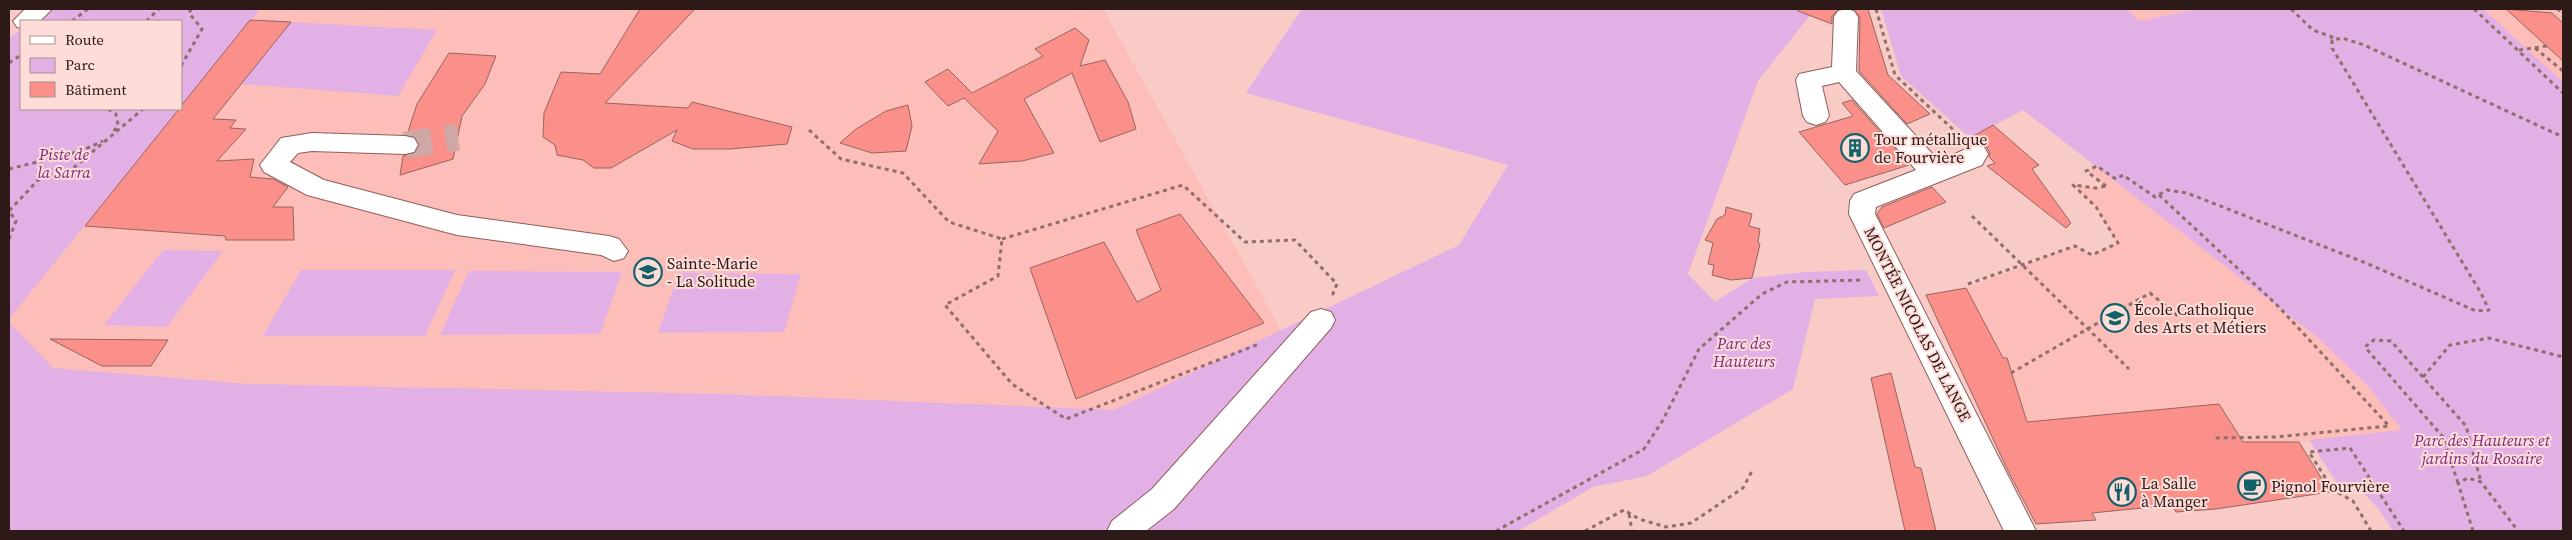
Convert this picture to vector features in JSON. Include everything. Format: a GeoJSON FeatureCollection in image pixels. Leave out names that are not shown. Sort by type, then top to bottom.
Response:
{"type":"FeatureCollection","features":[{"type":"Feature","properties":{"kind":"street"},"geometry":{"type":"LineString","coordinates":[[27,20],[40,9]]}},
{"type":"Feature","properties":{"kind":"street"},"geometry":{"type":"LineString","coordinates":[[1846,18],[1844,73],[1934,173]]}},
{"type":"Feature","properties":{"kind":"street"},"geometry":{"type":"LineString","coordinates":[[9,33],[20,25]]}},
{"type":"Feature","properties":{"kind":"street"},"geometry":{"type":"LineString","coordinates":[[1816,116],[1808,80],[1844,73]]}},
{"type":"Feature","properties":{"kind":"street"},"geometry":{"type":"LineString","coordinates":[[405,144],[304,143],[290,145],[273,165],[316,188],[457,225],[609,246],[614,251]]}},
{"type":"Feature","properties":{"kind":"street","name":"MONTÉE NICOLAS DE LANGE"},"geometry":{"type":"LineString","coordinates":[[1975,154],[1973,158],[1863,201],[1862,214],[1896,278],[2020,531]]}},
{"type":"Feature","properties":{"kind":"street"},"geometry":{"type":"LineString","coordinates":[[1123,531],[1163,499],[1321,320]]}},
{"type":"Feature","properties":{"kind":"path"},"geometry":{"type":"LineString","coordinates":[[73,20],[88,9]]}},
{"type":"Feature","properties":{"kind":"path"},"geometry":{"type":"LineString","coordinates":[[147,20],[159,9]]}},
{"type":"Feature","properties":{"kind":"path"},"geometry":{"type":"LineString","coordinates":[[182,64],[202,29],[189,13],[191,9]]}},
{"type":"Feature","properties":{"kind":"path"},"geometry":{"type":"LineString","coordinates":[[1876,9],[1894,75],[1974,150],[1975,154]]}},
{"type":"Feature","properties":{"kind":"path"},"geometry":{"type":"LineString","coordinates":[[2291,9],[2313,30],[2336,39]]}},
{"type":"Feature","properties":{"kind":"path"},"geometry":{"type":"LineString","coordinates":[[2474,9],[2563,93]]}},
{"type":"Feature","properties":{"kind":"path"},"geometry":{"type":"LineString","coordinates":[[2557,9],[2563,12]]}},
{"type":"Feature","properties":{"kind":"path"},"geometry":{"type":"LineString","coordinates":[[1968,284],[2024,266],[2075,246],[2092,255],[2118,243],[2096,207],[2073,185],[2096,188],[2106,186],[2086,171],[2097,166],[2116,179],[2123,176],[2155,197],[2166,190],[2187,194],[2366,263],[2476,311],[2488,310],[2481,293],[2332,48],[2332,40],[2342,38],[2364,44],[2563,137]]}},
{"type":"Feature","properties":{"kind":"path"},"geometry":{"type":"LineString","coordinates":[[2518,50],[2547,46]]}},
{"type":"Feature","properties":{"kind":"path"},"geometry":{"type":"LineString","coordinates":[[2535,48],[2563,71]]}},
{"type":"Feature","properties":{"kind":"path"},"geometry":{"type":"LineString","coordinates":[[9,63],[20,56]]}},
{"type":"Feature","properties":{"kind":"path"},"geometry":{"type":"LineString","coordinates":[[9,169],[93,147],[110,136],[118,124],[116,114],[110,110]]}},
{"type":"Feature","properties":{"kind":"path"},"geometry":{"type":"LineString","coordinates":[[9,239],[11,238],[16,221],[9,211],[38,180],[71,170],[143,110]]}},
{"type":"Feature","properties":{"kind":"path"},"geometry":{"type":"LineString","coordinates":[[809,130],[842,159],[903,173],[949,222],[1002,239],[1182,185],[1245,242],[1296,240],[1337,284],[1321,320]]}},
{"type":"Feature","properties":{"kind":"path"},"geometry":{"type":"LineString","coordinates":[[2159,195],[2238,267],[2346,376],[2389,426],[2275,437],[2214,438]]}},
{"type":"Feature","properties":{"kind":"path"},"geometry":{"type":"LineString","coordinates":[[1972,216],[2129,369]]}},
{"type":"Feature","properties":{"kind":"path"},"geometry":{"type":"LineString","coordinates":[[1002,239],[998,276],[945,305],[1012,384],[1066,419],[1267,342]]}},
{"type":"Feature","properties":{"kind":"path"},"geometry":{"type":"LineString","coordinates":[[1496,531],[1644,449],[1663,420],[1699,349],[1762,294],[1788,282],[1896,278]]}},
{"type":"Feature","properties":{"kind":"path"},"geometry":{"type":"LineString","coordinates":[[2011,373],[2150,293],[2178,316]]}},
{"type":"Feature","properties":{"kind":"path"},"geometry":{"type":"LineString","coordinates":[[2423,377],[2450,346],[2489,338],[2563,357]]}},
{"type":"Feature","properties":{"kind":"path"},"geometry":{"type":"LineString","coordinates":[[2473,531],[2443,437],[2365,347],[2374,340],[2391,341],[2466,426],[2481,482],[2518,531]]}},
{"type":"Feature","properties":{"kind":"path"},"geometry":{"type":"LineString","coordinates":[[2372,531],[2353,501],[2332,490],[2309,452],[2350,448],[2404,531]]}},
{"type":"Feature","properties":{"kind":"path"},"geometry":{"type":"LineString","coordinates":[[1585,531],[1624,510],[1639,520],[1666,527],[1691,523],[1743,488],[1752,471]]}},
{"type":"Feature","properties":{"kind":"path"},"geometry":{"type":"LineString","coordinates":[[2458,483],[2468,478],[2481,482]]}},
{"type":"Feature","properties":{"kind":"path"},"geometry":{"type":"LineString","coordinates":[[1629,514],[1632,531]]}},
{"type":"Feature","properties":{"kind":"shaded area","name":"Sainte-Marie - La Solitude"},"geometry":{"type":"Polygon","coordinates":[[[260,9],[1103,9],[1301,366],[1143,493],[9,531],[9,319],[178,110],[182,110],[182,105],[260,9]]]}},
{"type":"Feature","properties":{"kind":"shaded area"},"geometry":{"type":"Polygon","coordinates":[[[2127,9],[2197,9],[2139,21],[2127,9]]]}},
{"type":"Feature","properties":{"kind":"shaded area"},"geometry":{"type":"Polygon","coordinates":[[[2483,9],[2563,9],[2563,83],[2483,9]]]}},
{"type":"Feature","properties":{"kind":"shaded area","name":"École Catholique des Arts et Métiers"},"geometry":{"type":"Polygon","coordinates":[[[2097,166],[2317,337],[2369,387],[2402,430],[2299,442],[2215,442],[2007,467],[1925,294],[1966,288],[2075,246],[2092,255],[2117,243],[2096,207],[2073,185],[2096,188],[2105,186],[2086,171],[2097,166]]]}},
{"type":"Feature","properties":{"kind":"green space"},"geometry":{"type":"Polygon","coordinates":[[[51,9],[260,9],[182,105],[182,20],[34,20],[51,9]]]}},
{"type":"Feature","properties":{"kind":"green space","name":"Parc des Hauteurs"},"geometry":{"type":"Polygon","coordinates":[[[1302,9],[1815,9],[1758,81],[1688,274],[1715,302],[1752,278],[1806,272],[1866,270],[1879,296],[1815,299],[1793,389],[1647,476],[1593,487],[1518,531],[9,531],[9,322],[53,368],[249,384],[724,394],[1114,410],[1459,245],[1508,165],[1246,93],[1302,9]]]}},
{"type":"Feature","properties":{"kind":"green space","name":"Parc des Hauteurs et jardins du Rosaire"},"geometry":{"type":"Polygon","coordinates":[[[1881,9],[2127,9],[2139,21],[2197,9],[2483,9],[2563,82],[2563,531],[2393,531],[2378,508],[2364,494],[2348,486],[2339,486],[2309,440],[2402,430],[2369,387],[2317,337],[2023,110],[1970,138],[1901,76],[1881,9]]]}},
{"type":"Feature","properties":{"kind":"green space"},"geometry":{"type":"Polygon","coordinates":[[[290,22],[437,30],[398,96],[241,84],[290,22]]]}},
{"type":"Feature","properties":{"kind":"green space","name":"Piste de la Sarra"},"geometry":{"type":"Polygon","coordinates":[[[20,31],[20,110],[178,110],[9,319],[9,38],[20,31]]]}},
{"type":"Feature","properties":{"kind":"green space"},"geometry":{"type":"Polygon","coordinates":[[[163,250],[223,251],[167,327],[104,325],[163,250]]]}},
{"type":"Feature","properties":{"kind":"green space"},"geometry":{"type":"Polygon","coordinates":[[[301,270],[455,270],[425,336],[263,336],[301,270]]]}},
{"type":"Feature","properties":{"kind":"green space"},"geometry":{"type":"Polygon","coordinates":[[[469,271],[622,272],[600,334],[440,335],[469,271]]]}},
{"type":"Feature","properties":{"kind":"green space"},"geometry":{"type":"Polygon","coordinates":[[[679,273],[801,274],[784,332],[658,333],[679,273]]]}},
{"type":"Feature","properties":{"kind":"building"},"geometry":{"type":"Polygon","coordinates":[[[640,9],[695,9],[605,103],[688,108],[692,102],[792,127],[787,144],[730,149],[693,149],[672,141],[677,130],[611,168],[594,168],[583,160],[557,155],[555,145],[543,137],[544,113],[561,72],[600,74],[640,9]]]}},
{"type":"Feature","properties":{"kind":"building"},"geometry":{"type":"Polygon","coordinates":[[[1798,9],[1839,9],[1832,16],[1832,24],[1798,11],[1798,9]]]}},
{"type":"Feature","properties":{"kind":"building"},"geometry":{"type":"Polygon","coordinates":[[[1853,9],[1868,9],[1888,75],[1930,114],[1907,124],[1859,71],[1860,17],[1853,9]]]}},
{"type":"Feature","properties":{"kind":"building"},"geometry":{"type":"Polygon","coordinates":[[[2506,9],[2552,13],[2563,23],[2563,61],[2506,9]]]}},
{"type":"Feature","properties":{"kind":"building"},"geometry":{"type":"Polygon","coordinates":[[[250,20],[291,22],[213,119],[236,120],[230,128],[246,129],[217,161],[254,159],[250,177],[273,179],[288,187],[273,207],[293,207],[294,240],[226,240],[225,236],[85,226],[178,110],[182,110],[182,105],[250,20]]]}},
{"type":"Feature","properties":{"kind":"building"},"geometry":{"type":"Polygon","coordinates":[[[1075,28],[1089,40],[1080,66],[1105,60],[1128,102],[1136,129],[1100,142],[1072,73],[1024,99],[1054,153],[1022,161],[979,164],[998,131],[964,98],[948,106],[925,82],[948,69],[972,93],[1043,56],[1035,49],[1075,28]]]}},
{"type":"Feature","properties":{"kind":"building"},"geometry":{"type":"Polygon","coordinates":[[[449,53],[496,56],[485,84],[462,116],[453,159],[400,175],[403,156],[414,154],[420,146],[416,137],[407,135],[417,104],[449,53]]]}},
{"type":"Feature","properties":{"kind":"building","name":"Tour métallique de Fourvière"},"geometry":{"type":"Polygon","coordinates":[[[1852,100],[1909,165],[1845,185],[1799,132],[1853,116],[1842,103],[1852,100]]]}},
{"type":"Feature","properties":{"kind":"building"},"geometry":{"type":"Polygon","coordinates":[[[908,105],[912,126],[906,151],[872,153],[840,143],[856,129],[886,111],[908,105]]]}},
{"type":"Feature","properties":{"kind":"building"},"geometry":{"type":"Polygon","coordinates":[[[1993,125],[2039,165],[2032,169],[2071,223],[2066,228],[1987,166],[1995,163],[1989,157],[1990,153],[1986,146],[1975,143],[1970,138],[1993,125]]]}},
{"type":"Feature","properties":{"kind":"building"},"geometry":{"type":"Polygon","coordinates":[[[1932,187],[1946,202],[1884,228],[1877,214],[1882,207],[1932,187]]]}},
{"type":"Feature","properties":{"kind":"building"},"geometry":{"type":"Polygon","coordinates":[[[1726,207],[1752,214],[1749,226],[1760,229],[1758,243],[1760,244],[1752,278],[1731,280],[1712,275],[1714,265],[1708,264],[1713,243],[1705,240],[1717,219],[1725,215],[1726,207]]]}},
{"type":"Feature","properties":{"kind":"building"},"geometry":{"type":"Polygon","coordinates":[[[1180,214],[1264,323],[1076,399],[1030,268],[1104,242],[1137,302],[1161,290],[1136,230],[1180,214]]]}},
{"type":"Feature","properties":{"kind":"building"},"geometry":{"type":"Polygon","coordinates":[[[1966,288],[2003,358],[2007,358],[2027,422],[2219,404],[2243,442],[2299,442],[2330,492],[2216,509],[2176,512],[2172,505],[2092,513],[2096,520],[2036,524],[2008,471],[1926,295],[1966,288]]]}},
{"type":"Feature","properties":{"kind":"building"},"geometry":{"type":"Polygon","coordinates":[[[50,339],[168,340],[151,366],[102,366],[50,339]]]}},
{"type":"Feature","properties":{"kind":"building"},"geometry":{"type":"Polygon","coordinates":[[[1891,373],[1915,467],[1921,468],[1936,531],[1905,531],[1871,378],[1891,373]]]}},
{"type":"Feature","properties":{"kind":"tunnel"},"geometry":{"type":"LineString","coordinates":[[405,145],[458,137]]}},
{"type":"Feature","properties":{"kind":"place","name":"Tour métallique de Fourvière"},"geometry":{"type":"Point","coordinates":[1855,148]}},
{"type":"Feature","properties":{"kind":"place","name":"Sainte-Marie - La Solitude"},"geometry":{"type":"Point","coordinates":[648,272]}},
{"type":"Feature","properties":{"kind":"place","name":"École Catholique des Arts et Métiers"},"geometry":{"type":"Point","coordinates":[2115,318]}},
{"type":"Feature","properties":{"kind":"place","name":"Pignol Fourvière"},"geometry":{"type":"Point","coordinates":[2252,486]}},
{"type":"Feature","properties":{"kind":"place","name":"La Salle à Manger"},"geometry":{"type":"Point","coordinates":[2122,492]}}]}
